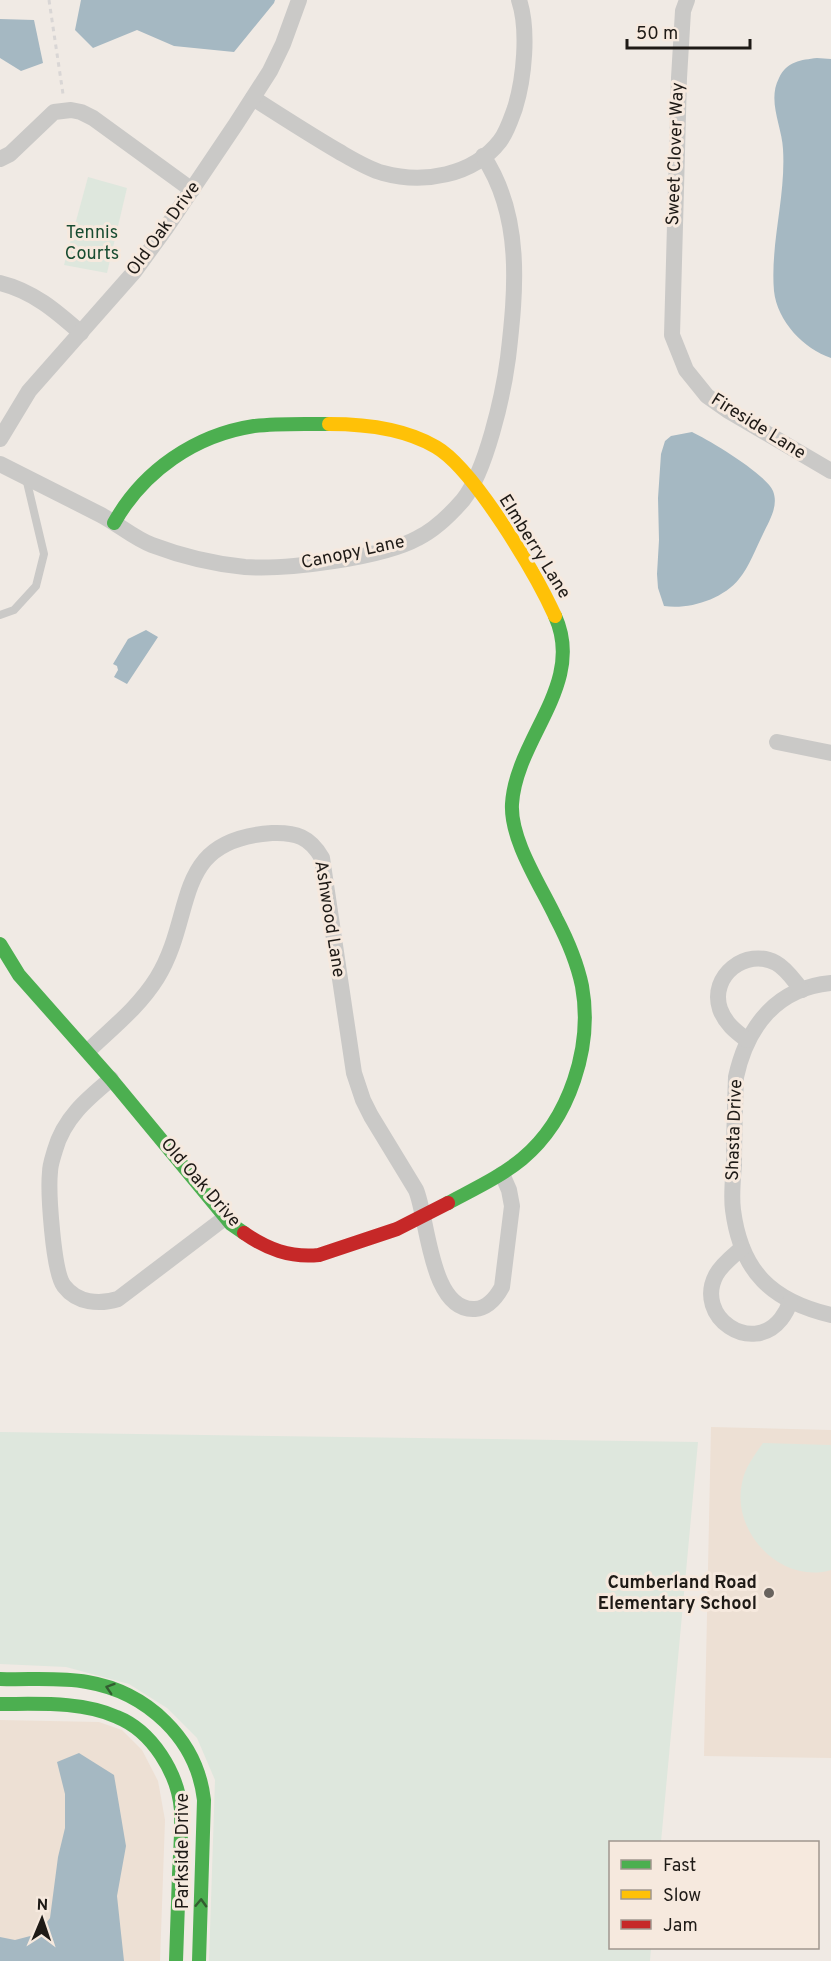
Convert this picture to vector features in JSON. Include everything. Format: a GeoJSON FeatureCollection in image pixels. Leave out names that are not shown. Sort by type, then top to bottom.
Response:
{"type":"FeatureCollection","features":[{"type":"Feature","properties":{"kind":"street","name":"Old Oak Drive"},"geometry":{"type":"LineString","coordinates":[[0,439],[28,391],[134,272],[192,190],[270,71],[283,44],[299,0]]}},
{"type":"Feature","properties":{"kind":"street"},"geometry":{"type":"LineString","coordinates":[[253,98],[325,144],[382,173],[414,178],[446,175],[468,167],[500,142],[520,92],[523,30],[519,0]]}},
{"type":"Feature","properties":{"kind":"street","name":"Sweet Clover Way"},"geometry":{"type":"LineString","coordinates":[[672,308],[679,78],[683,11],[687,0]]}},
{"type":"Feature","properties":{"kind":"street"},"geometry":{"type":"LineString","coordinates":[[0,159],[10,154],[54,112],[81,112],[93,117],[192,190]]}},
{"type":"Feature","properties":{"kind":"street","name":"Canopy Lane"},"geometry":{"type":"LineString","coordinates":[[0,464],[150,544],[216,562],[245,567],[274,567],[327,562],[390,549],[417,539],[440,524],[464,499],[473,484],[488,447],[506,369],[514,309],[510,221],[504,195],[483,156]]}},
{"type":"Feature","properties":{"kind":"street"},"geometry":{"type":"LineString","coordinates":[[0,283],[29,293],[51,307],[81,333]]}},
{"type":"Feature","properties":{"kind":"street","name":"Fireside Lane"},"geometry":{"type":"LineString","coordinates":[[672,308],[672,335],[679,354],[694,381],[707,396],[831,471]]}},
{"type":"Feature","properties":{"kind":"street","name":"Elmberry Lane"},"geometry":{"type":"LineString","coordinates":[[114,523],[139,485],[182,452],[224,433],[249,427],[286,424],[353,424],[394,430],[441,449],[456,462],[522,556],[548,599],[563,642],[563,662],[559,684],[524,754],[515,781],[512,803],[513,822],[517,838],[577,966],[584,1001],[584,1032],[574,1080],[560,1112],[540,1142],[502,1174]]}},
{"type":"Feature","properties":{"kind":"street"},"geometry":{"type":"LineString","coordinates":[[777,742],[831,753]]}},
{"type":"Feature","properties":{"kind":"street","name":"Ashwood Lane"},"geometry":{"type":"LineString","coordinates":[[88,1051],[130,1012],[157,978],[166,961],[189,887],[199,868],[211,854],[227,842],[264,834],[296,835],[315,847],[322,858],[354,1073],[363,1100],[416,1190],[422,1204],[427,1242],[450,1299],[456,1305],[465,1308],[480,1308],[489,1303],[502,1287],[512,1206],[509,1190],[502,1174]]}},
{"type":"Feature","properties":{"kind":"street","name":"Old Oak Drive"},"geometry":{"type":"LineString","coordinates":[[0,944],[19,975],[88,1051],[226,1217],[250,1239],[277,1252],[297,1256],[318,1255],[400,1228],[502,1174]]}},
{"type":"Feature","properties":{"kind":"street"},"geometry":{"type":"LineString","coordinates":[[747,1040],[730,1026],[720,1009],[719,990],[727,972],[735,964],[745,960],[765,959],[776,963],[802,990]]}},
{"type":"Feature","properties":{"kind":"street","name":"Shasta Drive"},"geometry":{"type":"LineString","coordinates":[[831,983],[802,990],[766,1013],[756,1024],[740,1056],[736,1077],[733,1209],[742,1248],[759,1276],[790,1302],[831,1315]]}},
{"type":"Feature","properties":{"kind":"street"},"geometry":{"type":"LineString","coordinates":[[111,1079],[78,1107],[55,1148],[50,1171],[50,1201],[57,1264],[62,1284],[71,1293],[93,1303],[105,1303],[118,1299],[226,1217]]}},
{"type":"Feature","properties":{"kind":"street"},"geometry":{"type":"LineString","coordinates":[[742,1248],[722,1266],[712,1287],[714,1309],[721,1320],[738,1331],[756,1333],[766,1330],[781,1319],[790,1302]]}},
{"type":"Feature","properties":{"kind":"street","name":"Parkside Drive"},"geometry":{"type":"LineString","coordinates":[[0,1679],[86,1682],[103,1685],[125,1693],[161,1717],[179,1736],[201,1781],[204,1810],[200,1961]]}},
{"type":"Feature","properties":{"kind":"street","name":"Parkside Drive"},"geometry":{"type":"LineString","coordinates":[[0,1704],[44,1704],[93,1708],[137,1725],[155,1743],[165,1760],[178,1794],[180,1809],[176,1961]]}},
{"type":"Feature","properties":{"kind":"lane"},"geometry":{"type":"LineString","coordinates":[[0,615],[14,610],[36,586],[44,554],[26,477]]}},
{"type":"Feature","properties":{"kind":"lane"},"geometry":{"type":"LineString","coordinates":[[179,1866],[202,1866]]}},
{"type":"Feature","properties":{"kind":"path"},"geometry":{"type":"LineString","coordinates":[[49,0],[56,59],[66,111]]}},
{"type":"Feature","properties":{"kind":"shaded area","name":"Cumberland Road Elementary School"},"geometry":{"type":"Polygon","coordinates":[[[711,1427],[831,1430],[831,1758],[704,1756],[711,1427]]]}},
{"type":"Feature","properties":{"kind":"shaded area"},"geometry":{"type":"Polygon","coordinates":[[[0,1720],[99,1722],[122,1730],[142,1750],[158,1781],[165,1820],[160,1961],[0,1961],[0,1720]]]}},
{"type":"Feature","properties":{"kind":"green space","name":"Tennis Courts"},"geometry":{"type":"Polygon","coordinates":[[[88,177],[127,188],[107,273],[64,265],[88,177]]]}},
{"type":"Feature","properties":{"kind":"green space"},"geometry":{"type":"Polygon","coordinates":[[[0,1432],[698,1442],[661,1841],[609,1841],[609,1949],[651,1949],[650,1961],[209,1961],[215,1780],[197,1738],[167,1708],[129,1684],[66,1667],[0,1664],[0,1432]]]}},
{"type":"Feature","properties":{"kind":"green space"},"geometry":{"type":"Polygon","coordinates":[[[763,1443],[831,1445],[831,1570],[812,1573],[794,1570],[778,1562],[752,1536],[744,1519],[741,1501],[742,1483],[753,1457],[763,1443]]]}},
{"type":"Feature","properties":{"kind":"water"},"geometry":{"type":"Polygon","coordinates":[[[81,0],[275,0],[234,52],[174,46],[137,30],[93,48],[75,30],[81,0]]]}},
{"type":"Feature","properties":{"kind":"water"},"geometry":{"type":"Polygon","coordinates":[[[0,19],[34,20],[43,63],[21,71],[0,58],[0,19]]]}},
{"type":"Feature","properties":{"kind":"water"},"geometry":{"type":"Polygon","coordinates":[[[817,58],[831,59],[831,358],[802,341],[786,323],[776,302],[773,273],[783,167],[782,140],[774,96],[779,78],[786,68],[800,61],[817,58]]]}},
{"type":"Feature","properties":{"kind":"water"},"geometry":{"type":"Polygon","coordinates":[[[692,432],[760,476],[773,491],[775,502],[770,519],[749,563],[732,586],[705,602],[674,607],[664,606],[658,588],[657,574],[661,454],[665,441],[671,436],[692,432]]]}},
{"type":"Feature","properties":{"kind":"water"},"geometry":{"type":"Polygon","coordinates":[[[146,630],[158,637],[127,684],[114,677],[118,670],[113,664],[128,639],[146,630]]]}},
{"type":"Feature","properties":{"kind":"water"},"geometry":{"type":"Polygon","coordinates":[[[79,1753],[114,1775],[126,1846],[117,1896],[124,1961],[0,1961],[0,1937],[15,1940],[38,1934],[50,1918],[58,1857],[65,1828],[65,1794],[57,1762],[79,1753]]]}},
{"type":"Feature","properties":{"kind":"traffic: fast"},"geometry":{"type":"LineString","coordinates":[[114,523],[126,504],[155,472],[191,447],[211,438],[254,426],[329,424]]}},
{"type":"Feature","properties":{"kind":"traffic: fast"},"geometry":{"type":"LineString","coordinates":[[448,1203],[505,1172],[539,1143],[565,1103],[581,1057],[585,1009],[580,977],[564,934],[521,847],[513,818],[512,804],[516,780],[547,711],[562,665],[562,641],[555,616]]}},
{"type":"Feature","properties":{"kind":"traffic: fast"},"geometry":{"type":"LineString","coordinates":[[0,944],[19,975],[111,1079],[231,1224],[244,1233]]}},
{"type":"Feature","properties":{"kind":"traffic: fast"},"geometry":{"type":"LineString","coordinates":[[0,1679],[66,1680],[109,1687],[149,1708],[180,1738],[191,1757],[204,1800],[199,1961]]}},
{"type":"Feature","properties":{"kind":"traffic: fast"},"geometry":{"type":"LineString","coordinates":[[0,1704],[60,1704],[103,1712],[130,1723],[152,1743],[161,1755],[175,1782],[181,1810],[176,1961]]}},
{"type":"Feature","properties":{"kind":"traffic: slow"},"geometry":{"type":"LineString","coordinates":[[329,424],[370,426],[398,431],[436,447],[451,459],[468,477],[503,524],[534,575],[555,616]]}},
{"type":"Feature","properties":{"kind":"traffic: jam"},"geometry":{"type":"LineString","coordinates":[[244,1233],[261,1244],[289,1254],[319,1255],[397,1229],[448,1203]]}},
{"type":"Feature","properties":{"kind":"place","name":"Cumberland Road Elementary School"},"geometry":{"type":"Point","coordinates":[769,1593]}}]}
